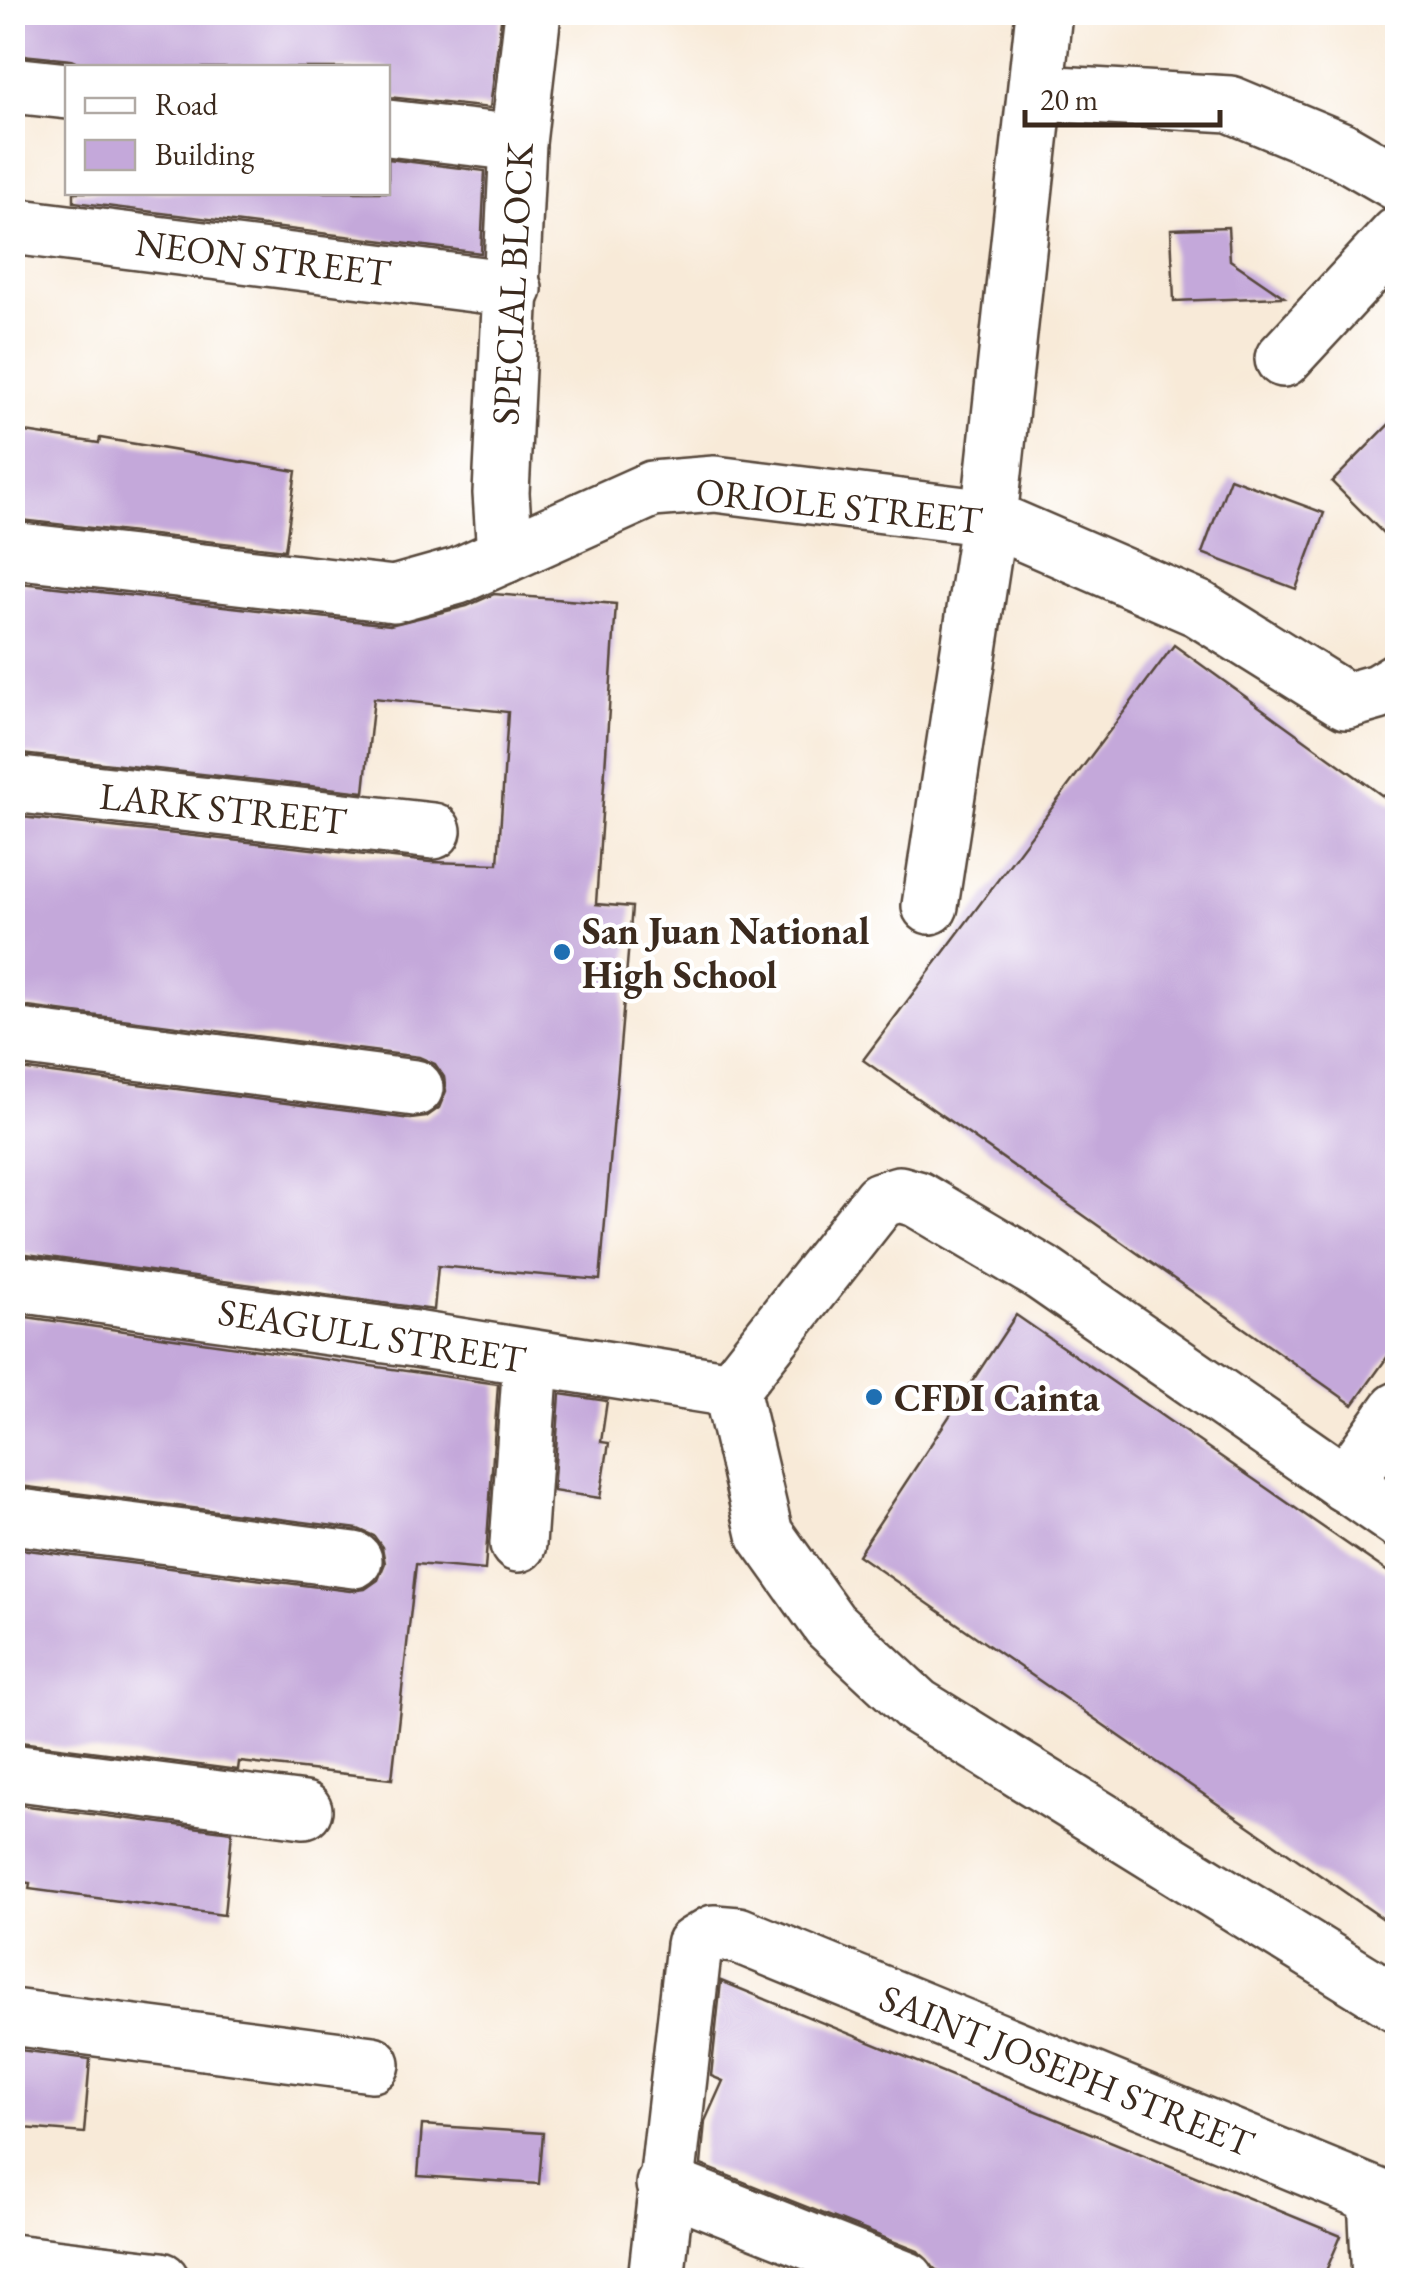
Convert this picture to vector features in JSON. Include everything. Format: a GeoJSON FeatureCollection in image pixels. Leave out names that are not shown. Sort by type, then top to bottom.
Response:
{"type":"FeatureCollection","features":[{"type":"Feature","properties":{"kind":"street","name":"SPECIAL BLOCK"},"geometry":{"type":"LineString","coordinates":[[505,556],[501,493],[514,289],[518,143],[533,12]]}},
{"type":"Feature","properties":{"kind":"street"},"geometry":{"type":"LineString","coordinates":[[930,906],[989,518],[1039,93],[1044,12]]}},
{"type":"Feature","properties":{"kind":"street"},"geometry":{"type":"LineString","coordinates":[[12,84],[65,91]]}},
{"type":"Feature","properties":{"kind":"street"},"geometry":{"type":"LineString","coordinates":[[1039,93],[1230,104],[1342,150],[1398,183]]}},
{"type":"Feature","properties":{"kind":"street"},"geometry":{"type":"LineString","coordinates":[[390,128],[518,143]]}},
{"type":"Feature","properties":{"kind":"street","name":"NEON STREET"},"geometry":{"type":"LineString","coordinates":[[12,226],[514,289]]}},
{"type":"Feature","properties":{"kind":"street"},"geometry":{"type":"LineString","coordinates":[[1283,359],[1398,235]]}},
{"type":"Feature","properties":{"kind":"street","name":"ORIOLE STREET"},"geometry":{"type":"LineString","coordinates":[[12,550],[394,594],[458,576],[652,489],[715,484],[989,518],[1199,609],[1346,701],[1378,692],[1398,680]]}},
{"type":"Feature","properties":{"kind":"street","name":"LARK STREET"},"geometry":{"type":"LineString","coordinates":[[12,784],[434,831]]}},
{"type":"Feature","properties":{"kind":"street"},"geometry":{"type":"LineString","coordinates":[[12,1036],[415,1088]]}},
{"type":"Feature","properties":{"kind":"street"},"geometry":{"type":"LineString","coordinates":[[1398,1520],[1042,1273],[917,1199],[899,1194],[880,1200],[731,1389],[764,1534],[830,1625],[916,1706],[1398,2004]]}},
{"type":"Feature","properties":{"kind":"street","name":"SEAGULL STREET"},"geometry":{"type":"LineString","coordinates":[[12,1283],[415,1339],[731,1389]]}},
{"type":"Feature","properties":{"kind":"street"},"geometry":{"type":"LineString","coordinates":[[518,1544],[531,1360]]}},
{"type":"Feature","properties":{"kind":"street"},"geometry":{"type":"LineString","coordinates":[[1345,1484],[1398,1410]]}},
{"type":"Feature","properties":{"kind":"street"},"geometry":{"type":"LineString","coordinates":[[12,1516],[354,1560]]}},
{"type":"Feature","properties":{"kind":"street"},"geometry":{"type":"LineString","coordinates":[[12,1772],[304,1810]]}},
{"type":"Feature","properties":{"kind":"street","name":"SAINT JOSEPH STREET"},"geometry":{"type":"LineString","coordinates":[[664,2184],[694,1945],[714,1933],[738,1934],[1387,2201]]}},
{"type":"Feature","properties":{"kind":"street"},"geometry":{"type":"LineString","coordinates":[[12,2017],[372,2064]]}},
{"type":"Feature","properties":{"kind":"street"},"geometry":{"type":"LineString","coordinates":[[656,2280],[664,2184],[907,2280]]}},
{"type":"Feature","properties":{"kind":"street"},"geometry":{"type":"LineString","coordinates":[[1380,2280],[1387,2201]]}},
{"type":"Feature","properties":{"kind":"street"},"geometry":{"type":"LineString","coordinates":[[12,2262],[161,2280]]}},
{"type":"Feature","properties":{"kind":"building"},"geometry":{"type":"Polygon","coordinates":[[[12,12],[502,12],[490,108],[390,97],[390,65],[82,65],[71,60],[12,54],[12,12]]]}},
{"type":"Feature","properties":{"kind":"building"},"geometry":{"type":"Polygon","coordinates":[[[390,159],[485,171],[481,253],[74,202],[74,195],[390,195],[390,159]]]}},
{"type":"Feature","properties":{"kind":"building"},"geometry":{"type":"Polygon","coordinates":[[[1228,227],[1230,260],[1284,297],[1174,301],[1171,229],[1228,227]]]}},
{"type":"Feature","properties":{"kind":"building"},"geometry":{"type":"Polygon","coordinates":[[[1398,415],[1398,548],[1332,482],[1398,415]]]}},
{"type":"Feature","properties":{"kind":"building"},"geometry":{"type":"Polygon","coordinates":[[[12,430],[99,443],[100,438],[296,471],[285,550],[12,519],[12,430]]]}},
{"type":"Feature","properties":{"kind":"building"},"geometry":{"type":"Polygon","coordinates":[[[1230,478],[1324,513],[1296,589],[1202,553],[1230,478]]]}},
{"type":"Feature","properties":{"kind":"building"},"geometry":{"type":"Polygon","coordinates":[[[12,582],[390,625],[467,606],[494,594],[616,604],[596,904],[632,907],[600,1280],[438,1266],[434,1310],[12,1252],[12,1068],[411,1119],[426,1117],[439,1108],[446,1091],[444,1077],[435,1064],[419,1057],[12,1005],[12,816],[430,862],[498,864],[508,712],[374,698],[364,792],[12,753],[20,660],[12,659],[12,582]]]}},
{"type":"Feature","properties":{"kind":"building"},"geometry":{"type":"Polygon","coordinates":[[[1174,645],[1398,807],[1398,1342],[1353,1405],[863,1060],[1174,645]]]}},
{"type":"Feature","properties":{"kind":"building"},"geometry":{"type":"Polygon","coordinates":[[[12,1315],[498,1384],[485,1570],[416,1564],[392,1779],[239,1762],[238,1770],[12,1741],[12,1548],[350,1591],[365,1589],[378,1580],[385,1563],[382,1547],[374,1536],[358,1529],[12,1485],[12,1315]]]}},
{"type":"Feature","properties":{"kind":"building"},"geometry":{"type":"Polygon","coordinates":[[[1016,1315],[1398,1579],[1398,1929],[858,1555],[1016,1315]]]}},
{"type":"Feature","properties":{"kind":"building"},"geometry":{"type":"Polygon","coordinates":[[[560,1394],[607,1401],[601,1442],[609,1443],[600,1498],[553,1491],[560,1394]]]}},
{"type":"Feature","properties":{"kind":"building"},"geometry":{"type":"Polygon","coordinates":[[[12,1804],[232,1832],[224,1915],[29,1889],[30,1883],[12,1881],[12,1804]]]}},
{"type":"Feature","properties":{"kind":"building"},"geometry":{"type":"Polygon","coordinates":[[[721,1981],[1341,2236],[1322,2280],[962,2280],[936,2270],[918,2251],[701,2165],[705,2121],[723,2081],[711,2076],[721,1981]]]}},
{"type":"Feature","properties":{"kind":"building"},"geometry":{"type":"Polygon","coordinates":[[[12,2049],[90,2059],[84,2133],[12,2127],[12,2049]]]}},
{"type":"Feature","properties":{"kind":"building"},"geometry":{"type":"Polygon","coordinates":[[[422,2125],[543,2133],[539,2184],[418,2176],[422,2125]]]}},
{"type":"Feature","properties":{"kind":"place","name":"San Juan National High School"},"geometry":{"type":"Point","coordinates":[562,952]}},
{"type":"Feature","properties":{"kind":"place","name":"CFDI Cainta"},"geometry":{"type":"Point","coordinates":[874,1397]}}]}
